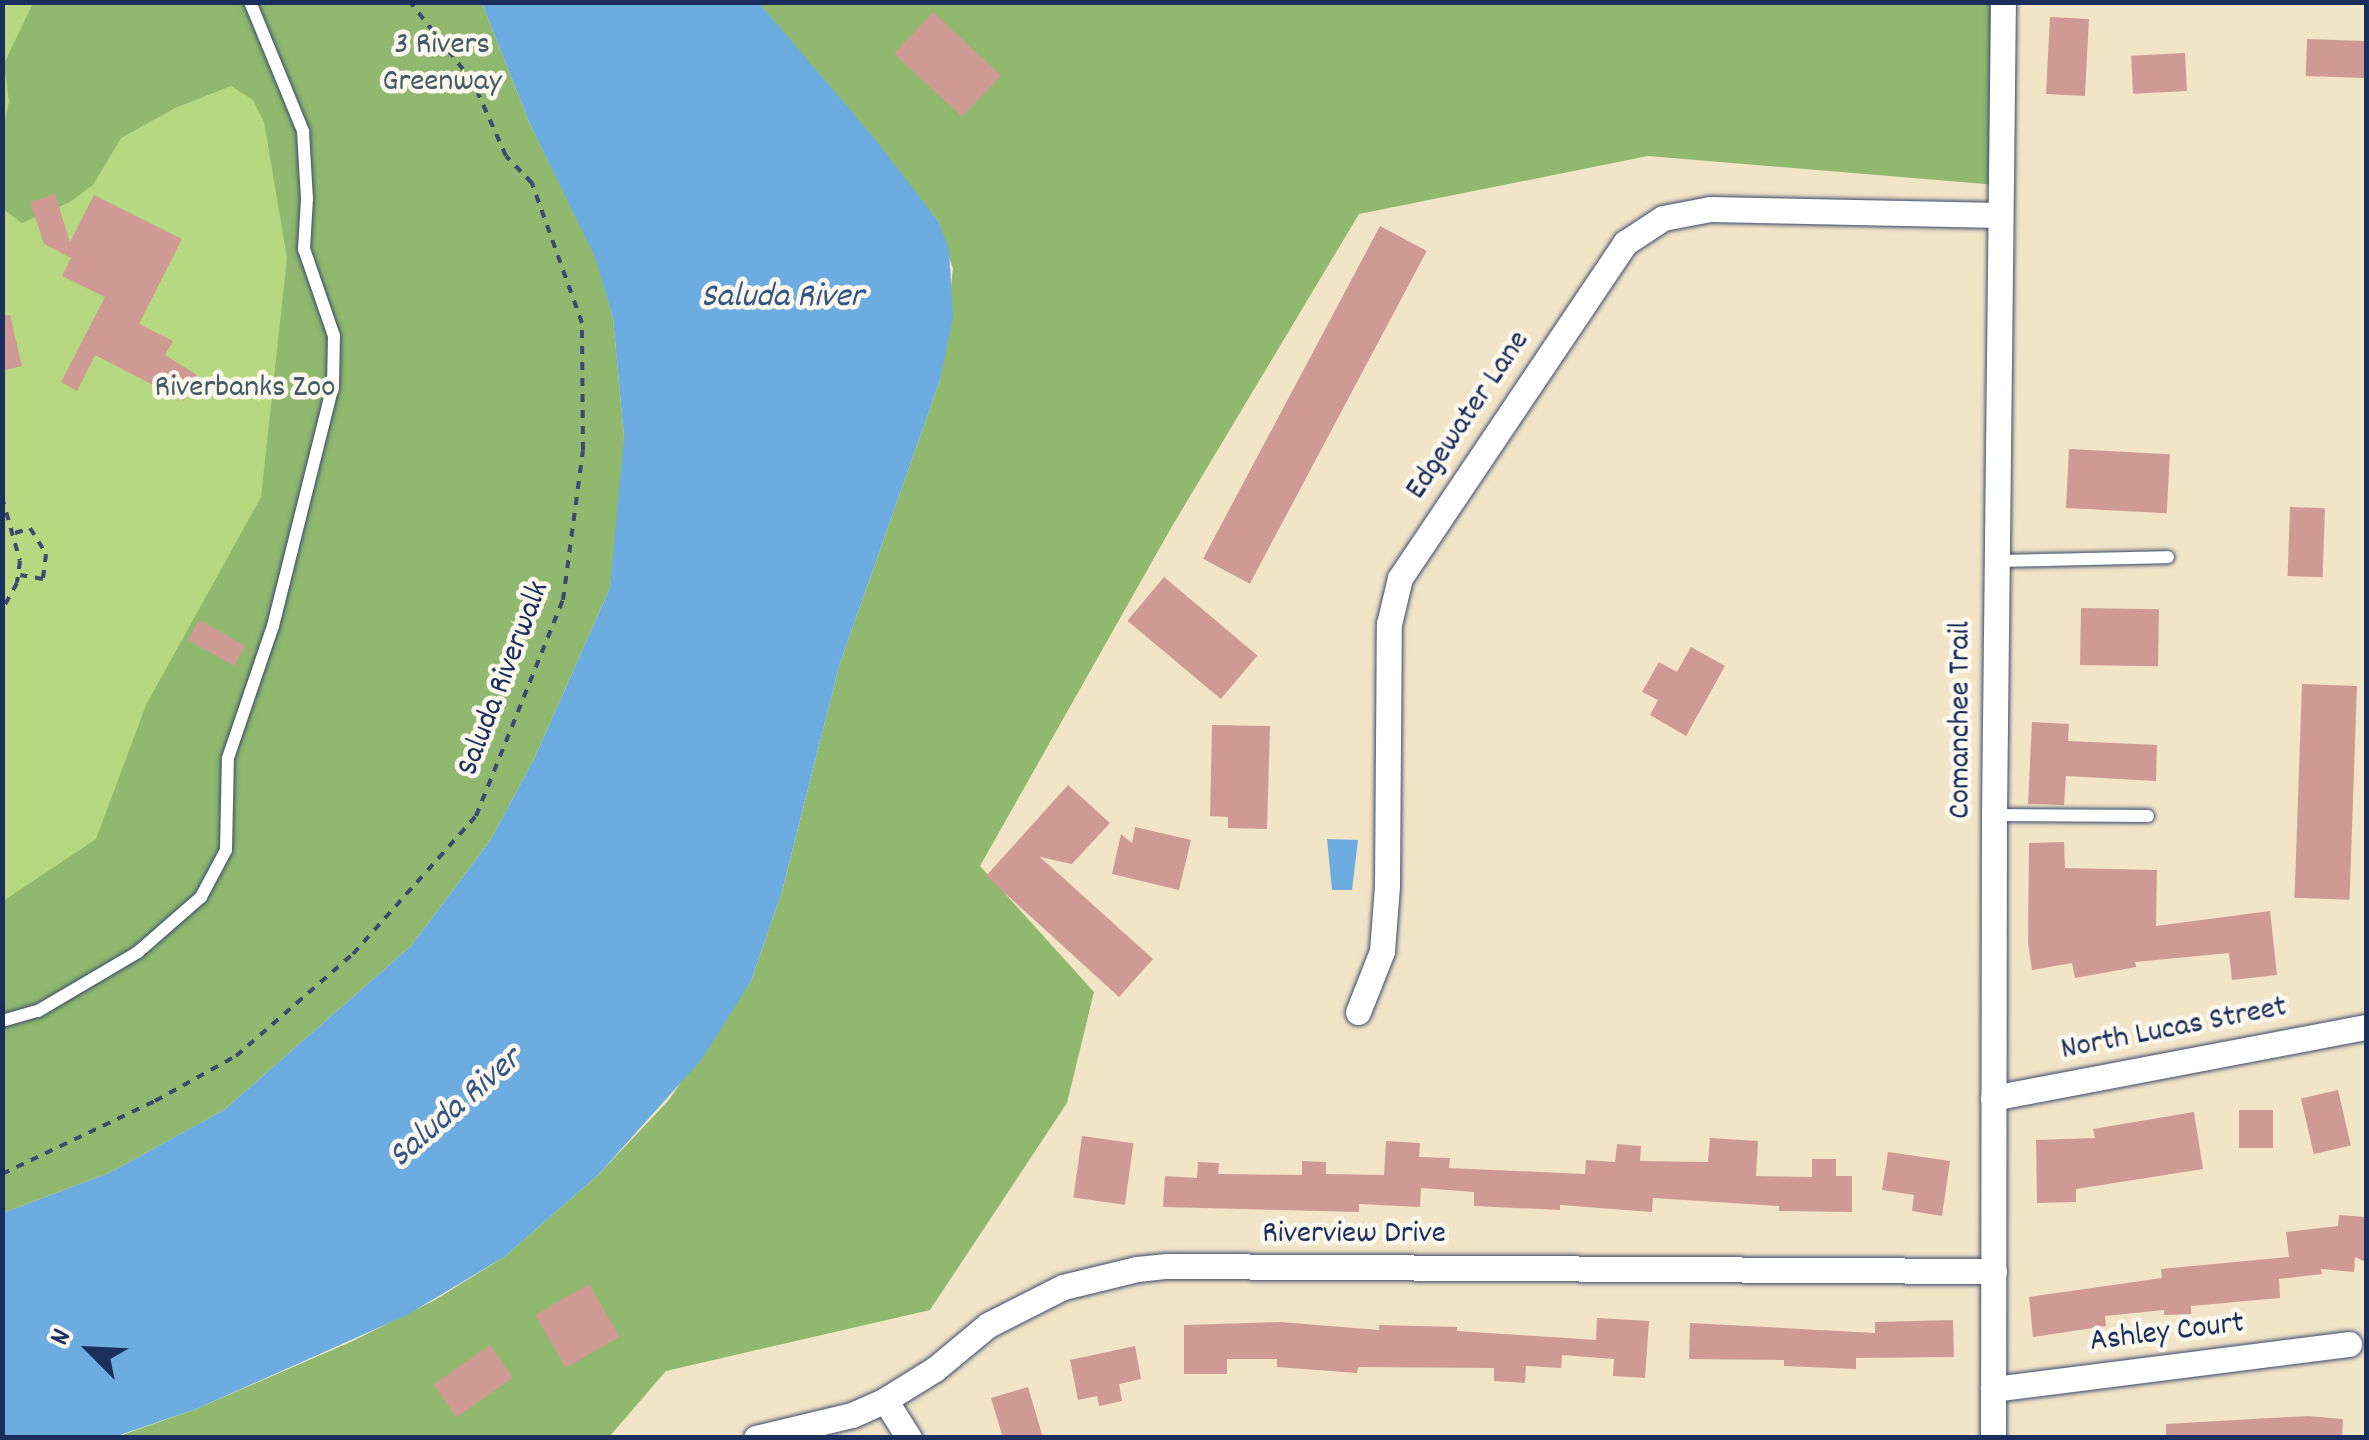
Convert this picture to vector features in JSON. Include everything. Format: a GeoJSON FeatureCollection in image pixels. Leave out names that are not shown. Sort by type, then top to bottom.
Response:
{"type":"FeatureCollection","features":[{"type":"Feature","properties":{"kind":"street","name":"Comanchee Trail"},"geometry":{"type":"LineString","coordinates":[[1993,1438],[1994,815],[2003,2]]}},
{"type":"Feature","properties":{"kind":"street","name":"Edgewater Lane"},"geometry":{"type":"LineString","coordinates":[[1358,1012],[1378,972],[1382,951],[1392,600],[1411,559],[1626,243],[1663,218],[1700,210],[2000,215]]}},
{"type":"Feature","properties":{"kind":"street","name":"North Lucas Street"},"geometry":{"type":"LineString","coordinates":[[1993,1098],[2366,1027]]}},
{"type":"Feature","properties":{"kind":"street","name":"Riverview Drive"},"geometry":{"type":"LineString","coordinates":[[756,1438],[836,1419],[886,1400],[936,1370],[988,1325],[1062,1287],[1167,1266],[1994,1271]]}},
{"type":"Feature","properties":{"kind":"street","name":"Ashley Court"},"geometry":{"type":"LineString","coordinates":[[1993,1389],[2348,1344]]}},
{"type":"Feature","properties":{"kind":"street"},"geometry":{"type":"LineString","coordinates":[[886,1400],[909,1438]]}},
{"type":"Feature","properties":{"kind":"lane"},"geometry":{"type":"LineString","coordinates":[[2,1021],[38,1011],[138,952],[201,897],[226,850],[228,758],[273,626],[333,386],[334,336],[304,249],[307,184],[303,131],[250,2]]}},
{"type":"Feature","properties":{"kind":"lane"},"geometry":{"type":"LineString","coordinates":[[1996,561],[2168,557]]}},
{"type":"Feature","properties":{"kind":"lane"},"geometry":{"type":"LineString","coordinates":[[1994,815],[2148,816]]}},
{"type":"Feature","properties":{"kind":"path","name":"Saluda Riverwalk"},"geometry":{"type":"LineString","coordinates":[[2,1174],[155,1101],[236,1056],[353,954],[442,860],[476,816],[563,600],[583,450],[582,323],[532,183],[506,156],[473,82],[410,2]]}},
{"type":"Feature","properties":{"kind":"path"},"geometry":{"type":"LineString","coordinates":[[2,497],[15,532],[19,575],[2,610]]}},
{"type":"Feature","properties":{"kind":"path"},"geometry":{"type":"LineString","coordinates":[[15,532],[30,528],[46,554],[43,579],[19,575]]}},
{"type":"Feature","properties":{"kind":"green space","name":"Riverbanks Zoo"},"geometry":{"type":"Polygon","coordinates":[[[3,3],[482,3],[3,1213],[3,3]]]}},
{"type":"Feature","properties":{"kind":"green space","name":"3 Rivers Greenway"},"geometry":{"type":"Polygon","coordinates":[[[33,3],[482,3],[529,122],[596,257],[613,318],[624,437],[623,481],[610,588],[535,757],[490,841],[411,946],[224,1110],[109,1173],[3,1213],[3,901],[96,839],[146,705],[261,497],[287,258],[264,122],[253,100],[231,86],[175,108],[121,138],[93,185],[70,202],[22,223],[4,210],[3,132],[9,101],[4,64],[33,3]]]}},
{"type":"Feature","properties":{"kind":"green space"},"geometry":{"type":"Polygon","coordinates":[[[759,3],[2008,3],[1997,185],[1648,156],[1359,214],[1171,528],[980,866],[1094,992],[1067,1103],[930,1310],[666,1371],[609,1437],[114,1438],[196,1409],[353,1341],[435,1300],[504,1257],[598,1175],[668,1101],[751,981],[782,891],[840,663],[940,380],[953,269],[938,221],[759,3]]]}},
{"type":"Feature","properties":{"kind":"water","name":"Saluda River"},"geometry":{"type":"Polygon","coordinates":[[[482,3],[759,3],[874,138],[938,221],[949,249],[953,317],[940,380],[840,663],[782,891],[751,981],[702,1059],[598,1175],[504,1257],[407,1315],[196,1409],[114,1437],[3,1437],[3,1213],[109,1173],[224,1110],[411,946],[490,841],[535,757],[610,588],[624,437],[613,318],[595,257],[529,122],[482,3]]]}},
{"type":"Feature","properties":{"kind":"water"},"geometry":{"type":"Polygon","coordinates":[[[1327,839],[1358,840],[1352,890],[1332,890],[1327,839]]]}},
{"type":"Feature","properties":{"kind":"building"},"geometry":{"type":"Polygon","coordinates":[[[933,12],[1001,75],[962,117],[894,54],[933,12]]]}},
{"type":"Feature","properties":{"kind":"building"},"geometry":{"type":"Polygon","coordinates":[[[2050,17],[2089,19],[2085,96],[2046,94],[2050,17]]]}},
{"type":"Feature","properties":{"kind":"building"},"geometry":{"type":"Polygon","coordinates":[[[2307,39],[2366,41],[2365,78],[2306,76],[2307,39]]]}},
{"type":"Feature","properties":{"kind":"building"},"geometry":{"type":"Polygon","coordinates":[[[2185,53],[2187,91],[2133,94],[2131,56],[2185,53]]]}},
{"type":"Feature","properties":{"kind":"building"},"geometry":{"type":"Polygon","coordinates":[[[55,194],[70,242],[94,195],[182,239],[139,324],[173,341],[165,355],[197,375],[184,401],[95,355],[77,391],[61,382],[105,297],[62,276],[71,258],[44,244],[30,202],[55,194]]]}},
{"type":"Feature","properties":{"kind":"building"},"geometry":{"type":"Polygon","coordinates":[[[1380,226],[1427,251],[1250,584],[1203,559],[1380,226]]]}},
{"type":"Feature","properties":{"kind":"building"},"geometry":{"type":"Polygon","coordinates":[[[10,315],[22,366],[2,371],[2,316],[10,315]]]}},
{"type":"Feature","properties":{"kind":"building"},"geometry":{"type":"Polygon","coordinates":[[[2069,449],[2170,454],[2167,513],[2066,508],[2069,449]]]}},
{"type":"Feature","properties":{"kind":"building"},"geometry":{"type":"Polygon","coordinates":[[[2290,507],[2325,508],[2323,577],[2288,576],[2290,507]]]}},
{"type":"Feature","properties":{"kind":"building"},"geometry":{"type":"Polygon","coordinates":[[[1164,577],[1257,655],[1221,699],[1127,621],[1164,577]]]}},
{"type":"Feature","properties":{"kind":"building"},"geometry":{"type":"Polygon","coordinates":[[[2081,608],[2159,609],[2158,666],[2080,665],[2081,608]]]}},
{"type":"Feature","properties":{"kind":"building"},"geometry":{"type":"Polygon","coordinates":[[[199,620],[245,646],[234,666],[188,640],[199,620]]]}},
{"type":"Feature","properties":{"kind":"building"},"geometry":{"type":"Polygon","coordinates":[[[1691,647],[1725,666],[1686,736],[1650,715],[1658,700],[1642,692],[1659,662],[1677,672],[1691,647]]]}},
{"type":"Feature","properties":{"kind":"building"},"geometry":{"type":"Polygon","coordinates":[[[2302,684],[2357,686],[2349,900],[2295,898],[2302,684]]]}},
{"type":"Feature","properties":{"kind":"building"},"geometry":{"type":"Polygon","coordinates":[[[2032,722],[2069,724],[2068,741],[2157,745],[2156,781],[2066,776],[2064,805],[2028,804],[2032,722]]]}},
{"type":"Feature","properties":{"kind":"building"},"geometry":{"type":"Polygon","coordinates":[[[1212,725],[1270,726],[1267,829],[1228,828],[1228,817],[1210,816],[1212,725]]]}},
{"type":"Feature","properties":{"kind":"building"},"geometry":{"type":"Polygon","coordinates":[[[1068,785],[1110,823],[1072,864],[1040,857],[1153,959],[1119,997],[986,876],[1068,785]]]}},
{"type":"Feature","properties":{"kind":"building"},"geometry":{"type":"Polygon","coordinates":[[[1135,827],[1191,840],[1179,890],[1112,874],[1121,834],[1132,843],[1135,827]]]}},
{"type":"Feature","properties":{"kind":"building"},"geometry":{"type":"Polygon","coordinates":[[[2064,842],[2065,868],[2157,870],[2156,926],[2270,911],[2277,975],[2232,980],[2229,953],[2135,962],[2136,967],[2075,978],[2072,963],[2032,970],[2028,942],[2029,843],[2064,842]]]}},
{"type":"Feature","properties":{"kind":"building"},"geometry":{"type":"Polygon","coordinates":[[[2338,1090],[2351,1146],[2314,1154],[2301,1099],[2338,1090]]]}},
{"type":"Feature","properties":{"kind":"building"},"geometry":{"type":"Polygon","coordinates":[[[2239,1110],[2273,1110],[2273,1148],[2239,1148],[2239,1110]]]}},
{"type":"Feature","properties":{"kind":"building"},"geometry":{"type":"Polygon","coordinates":[[[2194,1112],[2203,1169],[2076,1189],[2076,1202],[2037,1203],[2036,1140],[2095,1138],[2093,1129],[2194,1112]]]}},
{"type":"Feature","properties":{"kind":"building"},"geometry":{"type":"Polygon","coordinates":[[[1082,1136],[1133,1143],[1125,1205],[1073,1197],[1082,1136]]]}},
{"type":"Feature","properties":{"kind":"building"},"geometry":{"type":"Polygon","coordinates":[[[1710,1138],[1758,1141],[1756,1176],[1812,1177],[1812,1159],[1836,1159],[1836,1176],[1852,1176],[1852,1212],[1779,1211],[1779,1206],[1653,1198],[1652,1212],[1560,1205],[1560,1210],[1474,1206],[1474,1192],[1421,1188],[1420,1207],[1359,1204],[1359,1212],[1163,1207],[1165,1176],[1197,1178],[1198,1162],[1219,1163],[1218,1174],[1302,1175],[1302,1161],[1326,1162],[1326,1174],[1384,1175],[1386,1141],[1420,1143],[1419,1157],[1450,1158],[1449,1168],[1585,1174],[1586,1160],[1615,1162],[1617,1144],[1641,1146],[1640,1161],[1708,1162],[1710,1138]]]}},
{"type":"Feature","properties":{"kind":"building"},"geometry":{"type":"Polygon","coordinates":[[[1888,1152],[1950,1161],[1942,1216],[1912,1211],[1914,1195],[1882,1190],[1888,1152]]]}},
{"type":"Feature","properties":{"kind":"building"},"geometry":{"type":"Polygon","coordinates":[[[2339,1215],[2366,1217],[2366,1262],[2355,1257],[2354,1272],[2321,1269],[2322,1274],[2279,1279],[2280,1298],[2191,1306],[2191,1314],[2164,1315],[2164,1310],[2105,1316],[2106,1326],[2033,1337],[2029,1297],[2162,1278],[2161,1269],[2289,1257],[2286,1232],[2338,1226],[2339,1215]]]}},
{"type":"Feature","properties":{"kind":"building"},"geometry":{"type":"Polygon","coordinates":[[[589,1284],[620,1337],[566,1368],[535,1315],[589,1284]]]}},
{"type":"Feature","properties":{"kind":"building"},"geometry":{"type":"Polygon","coordinates":[[[1597,1318],[1649,1321],[1645,1378],[1613,1376],[1614,1359],[1562,1355],[1561,1368],[1526,1366],[1525,1383],[1494,1381],[1494,1368],[1358,1367],[1357,1373],[1277,1367],[1277,1359],[1227,1359],[1227,1374],[1184,1374],[1184,1325],[1280,1322],[1379,1330],[1379,1325],[1457,1327],[1457,1331],[1596,1340],[1597,1318]]]}},
{"type":"Feature","properties":{"kind":"building"},"geometry":{"type":"Polygon","coordinates":[[[1953,1320],[1954,1357],[1856,1358],[1856,1369],[1784,1366],[1784,1360],[1689,1359],[1690,1323],[1875,1333],[1875,1322],[1953,1320]]]}},
{"type":"Feature","properties":{"kind":"building"},"geometry":{"type":"Polygon","coordinates":[[[490,1345],[513,1378],[456,1417],[433,1385],[490,1345]]]}},
{"type":"Feature","properties":{"kind":"building"},"geometry":{"type":"Polygon","coordinates":[[[1135,1346],[1141,1379],[1119,1384],[1122,1401],[1099,1406],[1097,1396],[1078,1400],[1070,1360],[1135,1346]]]}},
{"type":"Feature","properties":{"kind":"building"},"geometry":{"type":"Polygon","coordinates":[[[1028,1387],[1043,1438],[1003,1438],[991,1398],[1028,1387]]]}},
{"type":"Feature","properties":{"kind":"building"},"geometry":{"type":"Polygon","coordinates":[[[2307,1416],[2343,1419],[2342,1438],[2166,1438],[2166,1424],[2307,1416]]]}}]}
